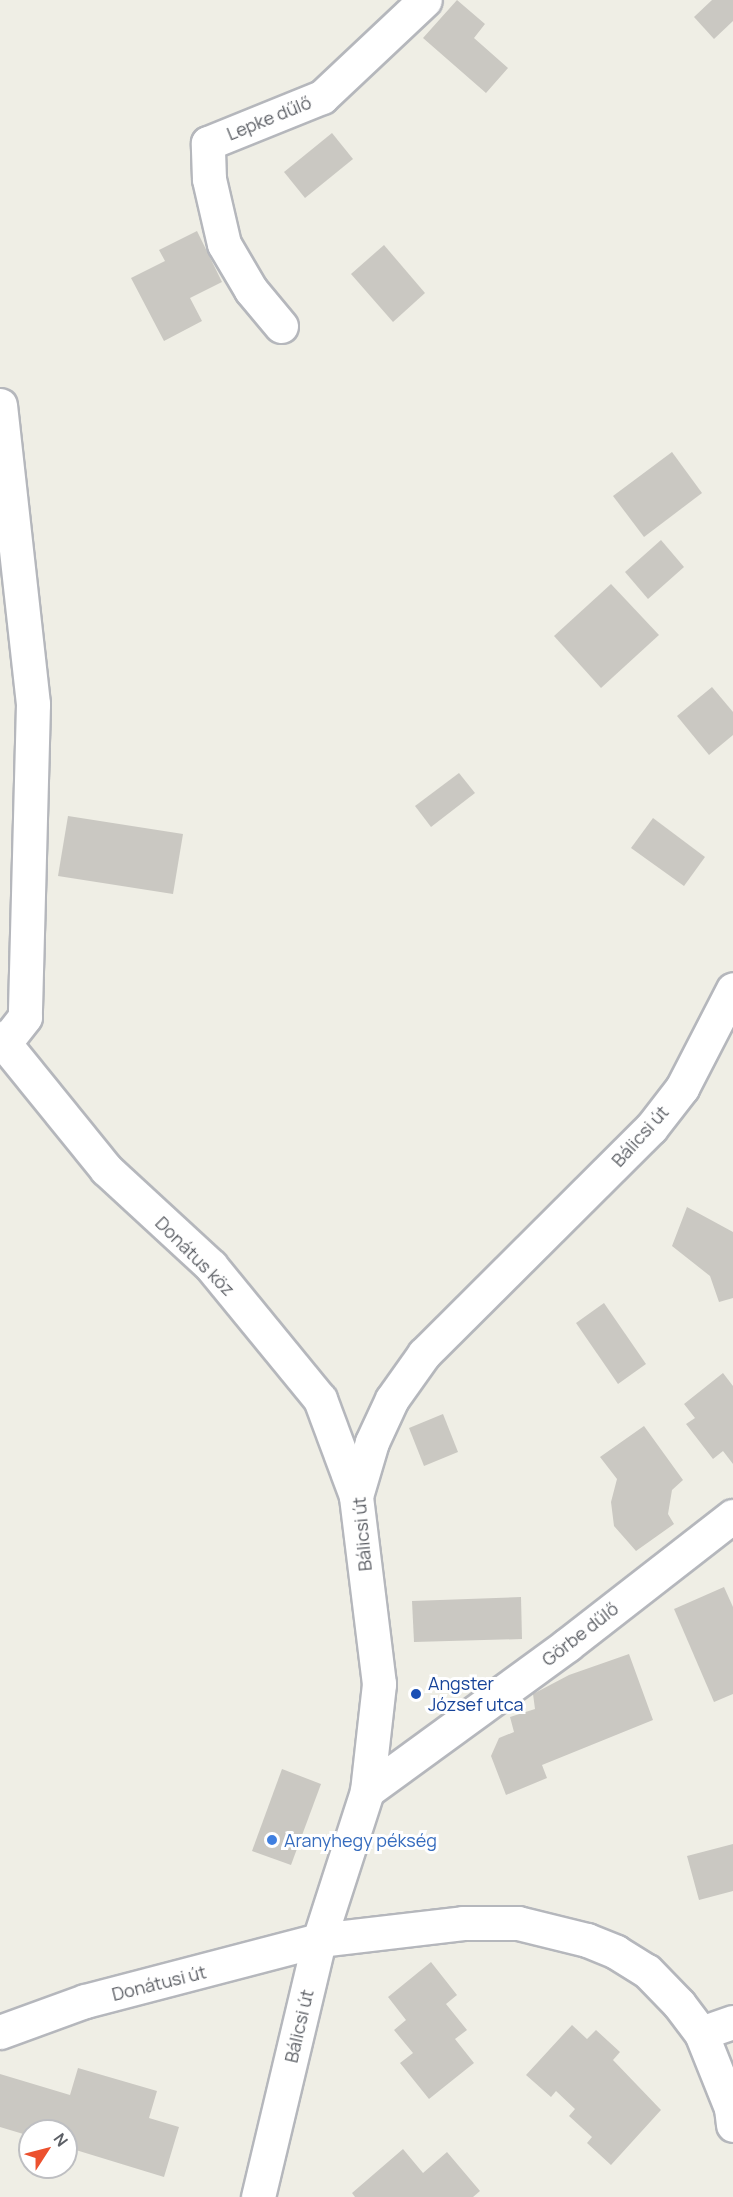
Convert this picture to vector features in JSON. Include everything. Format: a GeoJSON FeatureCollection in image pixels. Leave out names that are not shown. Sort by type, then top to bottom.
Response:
{"type":"FeatureCollection","features":[{"type":"Feature","properties":{"kind":"street","name":"Lepke dűlő"},"geometry":{"type":"LineString","coordinates":[[281,326],[251,290],[224,244],[209,179],[208,143],[322,97],[425,0]]}},
{"type":"Feature","properties":{"kind":"street"},"geometry":{"type":"LineString","coordinates":[[0,405],[33,704],[25,1017],[3,1040]]}},
{"type":"Feature","properties":{"kind":"street","name":"Bálicsi út"},"geometry":{"type":"LineString","coordinates":[[258,2197],[319,1940],[367,1791],[379,1684],[356,1496],[372,1442],[392,1399],[424,1354],[651,1128],[682,1088],[733,989]]}},
{"type":"Feature","properties":{"kind":"street","name":"Donátus köz"},"geometry":{"type":"LineString","coordinates":[[3,1040],[106,1169],[211,1266],[320,1400],[356,1496]]}},
{"type":"Feature","properties":{"kind":"street","name":"Görbe dűlő"},"geometry":{"type":"LineString","coordinates":[[367,1791],[567,1645],[733,1516]]}},
{"type":"Feature","properties":{"kind":"street"},"geometry":{"type":"LineString","coordinates":[[319,1940],[464,1923],[518,1923],[556,1930],[616,1952],[647,1971],[679,2004],[701,2033],[731,2108],[733,2125]]}},
{"type":"Feature","properties":{"kind":"street","name":"Donátusi út"},"geometry":{"type":"LineString","coordinates":[[0,2032],[85,2001],[319,1940]]}},
{"type":"Feature","properties":{"kind":"street"},"geometry":{"type":"LineString","coordinates":[[701,2033],[733,2022]]}},
{"type":"Feature","properties":{"kind":"building"},"geometry":{"type":"Polygon","coordinates":[[[457,0],[485,24],[474,38],[508,68],[486,93],[423,38],[457,0]]]}},
{"type":"Feature","properties":{"kind":"building"},"geometry":{"type":"Polygon","coordinates":[[[712,0],[733,0],[733,21],[714,39],[694,17],[712,0]]]}},
{"type":"Feature","properties":{"kind":"building"},"geometry":{"type":"Polygon","coordinates":[[[332,133],[353,159],[305,198],[284,172],[332,133]]]}},
{"type":"Feature","properties":{"kind":"building"},"geometry":{"type":"Polygon","coordinates":[[[197,231],[222,282],[190,298],[202,321],[164,341],[131,278],[165,261],[159,250],[197,231]]]}},
{"type":"Feature","properties":{"kind":"building"},"geometry":{"type":"Polygon","coordinates":[[[384,245],[425,293],[393,322],[351,274],[384,245]]]}},
{"type":"Feature","properties":{"kind":"building"},"geometry":{"type":"Polygon","coordinates":[[[672,452],[702,493],[644,537],[613,496],[672,452]]]}},
{"type":"Feature","properties":{"kind":"building"},"geometry":{"type":"Polygon","coordinates":[[[661,540],[684,567],[648,599],[625,572],[661,540]]]}},
{"type":"Feature","properties":{"kind":"building"},"geometry":{"type":"Polygon","coordinates":[[[611,584],[659,635],[601,688],[554,636],[611,584]]]}},
{"type":"Feature","properties":{"kind":"building"},"geometry":{"type":"Polygon","coordinates":[[[712,687],[733,712],[733,735],[709,755],[677,716],[712,687]]]}},
{"type":"Feature","properties":{"kind":"building"},"geometry":{"type":"Polygon","coordinates":[[[459,773],[475,793],[431,827],[415,806],[459,773]]]}},
{"type":"Feature","properties":{"kind":"building"},"geometry":{"type":"Polygon","coordinates":[[[68,816],[183,834],[173,894],[58,876],[68,816]]]}},
{"type":"Feature","properties":{"kind":"building"},"geometry":{"type":"Polygon","coordinates":[[[653,818],[705,857],[684,886],[631,848],[653,818]]]}},
{"type":"Feature","properties":{"kind":"building"},"geometry":{"type":"Polygon","coordinates":[[[687,1207],[733,1232],[733,1298],[719,1302],[710,1276],[672,1246],[687,1207]]]}},
{"type":"Feature","properties":{"kind":"building"},"geometry":{"type":"Polygon","coordinates":[[[604,1303],[646,1364],[618,1384],[576,1323],[604,1303]]]}},
{"type":"Feature","properties":{"kind":"building"},"geometry":{"type":"Polygon","coordinates":[[[723,1373],[733,1386],[733,1464],[723,1451],[713,1459],[686,1424],[695,1418],[684,1404],[723,1373]]]}},
{"type":"Feature","properties":{"kind":"building"},"geometry":{"type":"Polygon","coordinates":[[[443,1414],[458,1452],[424,1466],[409,1428],[443,1414]]]}},
{"type":"Feature","properties":{"kind":"building"},"geometry":{"type":"Polygon","coordinates":[[[644,1426],[683,1480],[672,1490],[668,1514],[674,1524],[636,1551],[614,1526],[611,1502],[617,1479],[600,1457],[644,1426]]]}},
{"type":"Feature","properties":{"kind":"building"},"geometry":{"type":"Polygon","coordinates":[[[724,1587],[733,1607],[733,1694],[714,1702],[674,1609],[724,1587]]]}},
{"type":"Feature","properties":{"kind":"building"},"geometry":{"type":"Polygon","coordinates":[[[521,1597],[522,1639],[414,1642],[412,1601],[521,1597]]]}},
{"type":"Feature","properties":{"kind":"building"},"geometry":{"type":"Polygon","coordinates":[[[629,1654],[653,1720],[542,1765],[547,1778],[506,1795],[491,1756],[499,1738],[514,1732],[510,1717],[535,1709],[533,1694],[569,1675],[629,1654]]]}},
{"type":"Feature","properties":{"kind":"building"},"geometry":{"type":"Polygon","coordinates":[[[282,1769],[321,1784],[291,1865],[252,1851],[282,1769]]]}},
{"type":"Feature","properties":{"kind":"building"},"geometry":{"type":"Polygon","coordinates":[[[733,1844],[733,1891],[699,1900],[687,1856],[733,1844]]]}},
{"type":"Feature","properties":{"kind":"building"},"geometry":{"type":"Polygon","coordinates":[[[431,1962],[457,1995],[446,2004],[467,2030],[455,2039],[474,2063],[429,2099],[400,2063],[413,2053],[394,2030],[406,2020],[388,1997],[431,1962]]]}},
{"type":"Feature","properties":{"kind":"building"},"geometry":{"type":"Polygon","coordinates":[[[572,2025],[587,2039],[596,2030],[620,2052],[613,2060],[661,2110],[611,2165],[587,2143],[592,2137],[569,2116],[575,2109],[556,2091],[551,2097],[526,2075],[572,2025]]]}},
{"type":"Feature","properties":{"kind":"building"},"geometry":{"type":"Polygon","coordinates":[[[78,2068],[157,2091],[149,2118],[179,2127],[164,2177],[78,2151],[78,2119],[18,2119],[18,2132],[0,2127],[0,2074],[70,2095],[78,2068]]]}},
{"type":"Feature","properties":{"kind":"building"},"geometry":{"type":"Polygon","coordinates":[[[403,2149],[423,2173],[447,2152],[480,2191],[473,2197],[355,2197],[352,2193],[403,2149]]]}},
{"type":"Feature","properties":{"kind":"place","name":"Angster József utca"},"geometry":{"type":"Point","coordinates":[416,1694]}},
{"type":"Feature","properties":{"kind":"place","name":"Aranyhegy pékség"},"geometry":{"type":"Point","coordinates":[272,1840]}}]}
